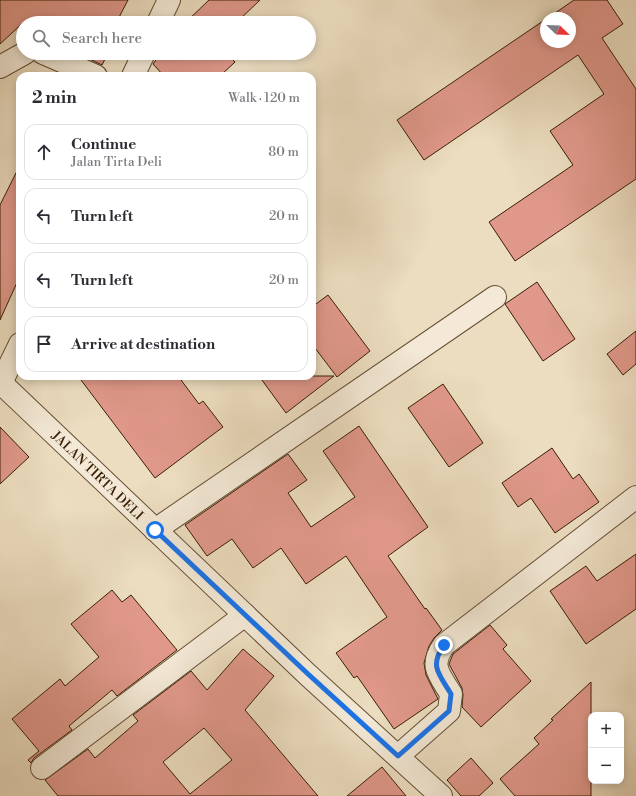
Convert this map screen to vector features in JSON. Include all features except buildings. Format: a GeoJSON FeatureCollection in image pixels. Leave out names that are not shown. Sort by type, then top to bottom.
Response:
{"type":"FeatureCollection","features":[{"type":"Feature","properties":{"kind":"street"},"geometry":{"type":"LineString","coordinates":[[161,16],[169,0]]}},
{"type":"Feature","properties":{"kind":"street"},"geometry":{"type":"LineString","coordinates":[[0,67],[16,58]]}},
{"type":"Feature","properties":{"kind":"street"},"geometry":{"type":"LineString","coordinates":[[59,60],[87,72]]}},
{"type":"Feature","properties":{"kind":"street"},"geometry":{"type":"LineString","coordinates":[[135,72],[141,60]]}},
{"type":"Feature","properties":{"kind":"street"},"geometry":{"type":"LineString","coordinates":[[155,530],[495,298]]}},
{"type":"Feature","properties":{"kind":"street"},"geometry":{"type":"LineString","coordinates":[[1,382],[16,352]]}},
{"type":"Feature","properties":{"kind":"street","name":"JALAN TIRTA DELI"},"geometry":{"type":"LineString","coordinates":[[1,382],[244,615],[441,796]]}},
{"type":"Feature","properties":{"kind":"street"},"geometry":{"type":"LineString","coordinates":[[398,756],[449,711],[451,694],[438,673],[435,664],[438,654],[444,645],[636,496]]}},
{"type":"Feature","properties":{"kind":"street"},"geometry":{"type":"LineString","coordinates":[[42,768],[244,615]]}},
{"type":"Feature","properties":{"kind":"route"},"geometry":{"type":"LineString","coordinates":[[155,530],[308,674],[398,756],[449,711],[451,694],[438,673],[435,664],[438,654],[444,645]]}}]}
